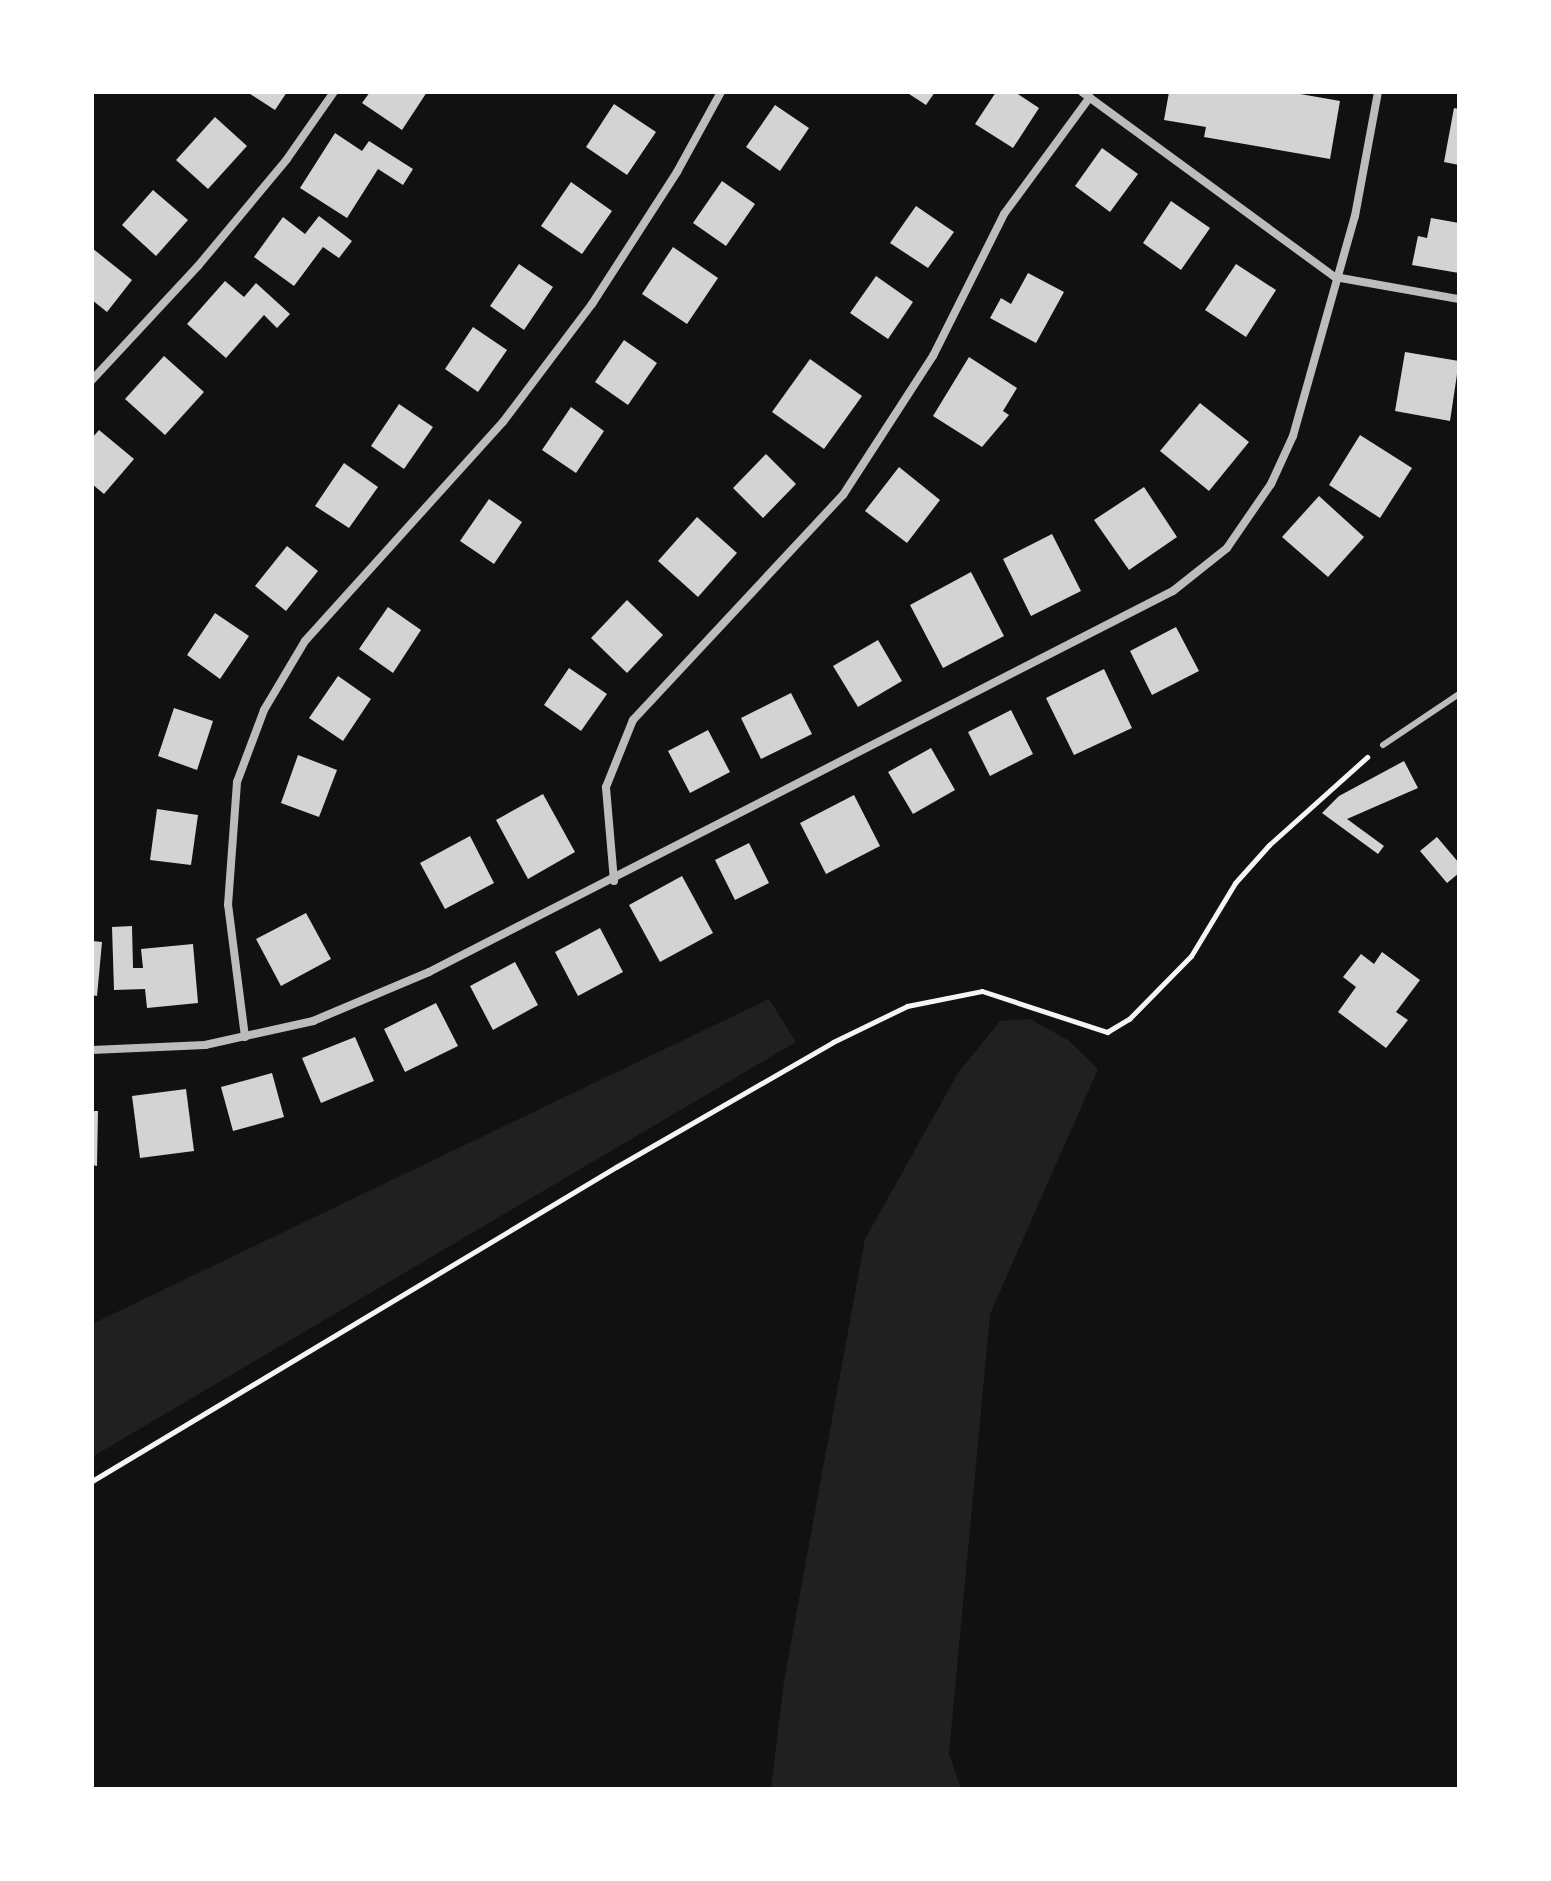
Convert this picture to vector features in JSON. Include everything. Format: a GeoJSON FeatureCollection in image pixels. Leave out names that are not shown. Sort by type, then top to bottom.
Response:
{"type":"FeatureCollection","features":[{"type":"Feature","properties":{"kind":"street"},"geometry":{"type":"LineString","coordinates":[[92,380],[198,266],[287,159],[334,92]]}},
{"type":"Feature","properties":{"kind":"street"},"geometry":{"type":"LineString","coordinates":[[245,1037],[228,905],[237,782],[264,710],[305,641],[503,422],[583,316],[677,172],[721,92]]}},
{"type":"Feature","properties":{"kind":"street"},"geometry":{"type":"LineString","coordinates":[[92,1050],[205,1045],[313,1021],[371,997],[614,881],[1173,591],[1227,548],[1271,484],[1293,436],[1313,378],[1335,277],[1355,216],[1378,92]]}},
{"type":"Feature","properties":{"kind":"street"},"geometry":{"type":"LineString","coordinates":[[614,881],[606,787],[633,720],[843,495],[933,356],[1004,214],[1086,95],[1335,277],[1459,299]]}},
{"type":"Feature","properties":{"kind":"lane"},"geometry":{"type":"LineString","coordinates":[[1383,745],[1459,694]]}},
{"type":"Feature","properties":{"kind":"path"},"geometry":{"type":"LineString","coordinates":[[92,1481],[630,1159],[833,1042],[907,1006],[982,991],[1107,1032],[1129,1019],[1191,956],[1235,883],[1269,845],[1318,796],[1383,745]]}},
{"type":"Feature","properties":{"kind":"shaded area"},"geometry":{"type":"Polygon","coordinates":[[[769,999],[796,1042],[92,1457],[92,1324],[769,999]]]}},
{"type":"Feature","properties":{"kind":"shaded area"},"geometry":{"type":"Polygon","coordinates":[[[1030,1019],[1068,1040],[1098,1069],[990,1314],[949,1754],[961,1789],[771,1789],[784,1681],[865,1239],[958,1073],[1000,1021],[1030,1019]]]}},
{"type":"Feature","properties":{"kind":"building"},"geometry":{"type":"Polygon","coordinates":[[[247,92],[287,92],[275,110],[247,92]]]}},
{"type":"Feature","properties":{"kind":"building"},"geometry":{"type":"Polygon","coordinates":[[[370,92],[427,92],[402,130],[362,103],[370,92]]]}},
{"type":"Feature","properties":{"kind":"building"},"geometry":{"type":"Polygon","coordinates":[[[906,92],[935,92],[926,105],[906,92]]]}},
{"type":"Feature","properties":{"kind":"building"},"geometry":{"type":"Polygon","coordinates":[[[996,92],[1015,92],[1039,108],[1013,148],[975,124],[996,92]]]}},
{"type":"Feature","properties":{"kind":"building"},"geometry":{"type":"Polygon","coordinates":[[[1169,92],[1289,92],[1340,101],[1330,159],[1204,137],[1206,127],[1164,120],[1169,92]]]}},
{"type":"Feature","properties":{"kind":"building"},"geometry":{"type":"Polygon","coordinates":[[[614,104],[656,132],[627,175],[586,147],[614,104]]]}},
{"type":"Feature","properties":{"kind":"building"},"geometry":{"type":"Polygon","coordinates":[[[775,105],[809,128],[780,171],[746,147],[775,105]]]}},
{"type":"Feature","properties":{"kind":"building"},"geometry":{"type":"Polygon","coordinates":[[[1454,108],[1459,109],[1459,165],[1444,162],[1454,108]]]}},
{"type":"Feature","properties":{"kind":"building"},"geometry":{"type":"Polygon","coordinates":[[[215,117],[247,146],[208,189],[176,160],[215,117]]]}},
{"type":"Feature","properties":{"kind":"building"},"geometry":{"type":"Polygon","coordinates":[[[335,133],[362,151],[369,141],[413,169],[403,185],[378,169],[347,218],[300,188],[335,133]]]}},
{"type":"Feature","properties":{"kind":"building"},"geometry":{"type":"Polygon","coordinates":[[[1102,148],[1138,174],[1110,212],[1075,186],[1102,148]]]}},
{"type":"Feature","properties":{"kind":"building"},"geometry":{"type":"Polygon","coordinates":[[[722,181],[755,204],[726,246],[693,223],[722,181]]]}},
{"type":"Feature","properties":{"kind":"building"},"geometry":{"type":"Polygon","coordinates":[[[571,182],[612,211],[582,254],[541,226],[571,182]]]}},
{"type":"Feature","properties":{"kind":"building"},"geometry":{"type":"Polygon","coordinates":[[[153,190],[188,220],[156,256],[122,225],[153,190]]]}},
{"type":"Feature","properties":{"kind":"building"},"geometry":{"type":"Polygon","coordinates":[[[1171,201],[1210,228],[1181,270],[1143,243],[1171,201]]]}},
{"type":"Feature","properties":{"kind":"building"},"geometry":{"type":"Polygon","coordinates":[[[916,206],[954,232],[928,268],[890,243],[916,206]]]}},
{"type":"Feature","properties":{"kind":"building"},"geometry":{"type":"Polygon","coordinates":[[[319,216],[352,241],[339,258],[323,247],[294,286],[254,257],[283,217],[305,234],[319,216]]]}},
{"type":"Feature","properties":{"kind":"building"},"geometry":{"type":"Polygon","coordinates":[[[1431,218],[1459,223],[1459,273],[1412,265],[1418,236],[1427,238],[1431,218]]]}},
{"type":"Feature","properties":{"kind":"building"},"geometry":{"type":"Polygon","coordinates":[[[673,247],[718,278],[687,324],[642,294],[673,247]]]}},
{"type":"Feature","properties":{"kind":"building"},"geometry":{"type":"Polygon","coordinates":[[[92,248],[132,280],[107,312],[92,300],[92,248]]]}},
{"type":"Feature","properties":{"kind":"building"},"geometry":{"type":"Polygon","coordinates":[[[519,264],[553,287],[524,330],[490,306],[519,264]]]}},
{"type":"Feature","properties":{"kind":"building"},"geometry":{"type":"Polygon","coordinates":[[[1236,264],[1276,290],[1246,337],[1205,310],[1236,264]]]}},
{"type":"Feature","properties":{"kind":"building"},"geometry":{"type":"Polygon","coordinates":[[[1028,273],[1064,292],[1036,343],[990,318],[1001,298],[1011,304],[1028,273]]]}},
{"type":"Feature","properties":{"kind":"building"},"geometry":{"type":"Polygon","coordinates":[[[876,276],[913,302],[888,339],[850,313],[876,276]]]}},
{"type":"Feature","properties":{"kind":"building"},"geometry":{"type":"Polygon","coordinates":[[[225,281],[244,297],[256,283],[290,314],[277,328],[264,315],[226,358],[187,324],[225,281]]]}},
{"type":"Feature","properties":{"kind":"building"},"geometry":{"type":"Polygon","coordinates":[[[473,327],[507,350],[478,392],[445,369],[473,327]]]}},
{"type":"Feature","properties":{"kind":"building"},"geometry":{"type":"Polygon","coordinates":[[[624,340],[657,363],[628,405],[595,382],[624,340]]]}},
{"type":"Feature","properties":{"kind":"building"},"geometry":{"type":"Polygon","coordinates":[[[1405,352],[1459,361],[1450,421],[1395,411],[1405,352]]]}},
{"type":"Feature","properties":{"kind":"building"},"geometry":{"type":"Polygon","coordinates":[[[164,356],[204,392],[165,435],[125,399],[164,356]]]}},
{"type":"Feature","properties":{"kind":"building"},"geometry":{"type":"Polygon","coordinates":[[[969,357],[1017,388],[1003,411],[1009,415],[982,447],[933,416],[969,357]]]}},
{"type":"Feature","properties":{"kind":"building"},"geometry":{"type":"Polygon","coordinates":[[[810,359],[862,396],[824,449],[772,412],[810,359]]]}},
{"type":"Feature","properties":{"kind":"building"},"geometry":{"type":"Polygon","coordinates":[[[1200,403],[1249,442],[1209,491],[1160,451],[1200,403]]]}},
{"type":"Feature","properties":{"kind":"building"},"geometry":{"type":"Polygon","coordinates":[[[399,404],[433,427],[404,469],[371,446],[399,404]]]}},
{"type":"Feature","properties":{"kind":"building"},"geometry":{"type":"Polygon","coordinates":[[[571,407],[604,431],[576,473],[542,450],[571,407]]]}},
{"type":"Feature","properties":{"kind":"building"},"geometry":{"type":"Polygon","coordinates":[[[99,430],[134,459],[104,494],[92,484],[92,438],[99,430]]]}},
{"type":"Feature","properties":{"kind":"building"},"geometry":{"type":"Polygon","coordinates":[[[1360,435],[1412,468],[1380,518],[1329,485],[1360,435]]]}},
{"type":"Feature","properties":{"kind":"building"},"geometry":{"type":"Polygon","coordinates":[[[766,454],[796,484],[763,518],[733,488],[766,454]]]}},
{"type":"Feature","properties":{"kind":"building"},"geometry":{"type":"Polygon","coordinates":[[[344,463],[378,487],[349,528],[315,506],[344,463]]]}},
{"type":"Feature","properties":{"kind":"building"},"geometry":{"type":"Polygon","coordinates":[[[899,467],[940,500],[907,543],[865,511],[899,467]]]}},
{"type":"Feature","properties":{"kind":"building"},"geometry":{"type":"Polygon","coordinates":[[[1144,487],[1177,537],[1129,570],[1094,520],[1144,487]]]}},
{"type":"Feature","properties":{"kind":"building"},"geometry":{"type":"Polygon","coordinates":[[[1319,496],[1364,537],[1328,577],[1282,537],[1319,496]]]}},
{"type":"Feature","properties":{"kind":"building"},"geometry":{"type":"Polygon","coordinates":[[[489,499],[522,522],[494,564],[460,541],[489,499]]]}},
{"type":"Feature","properties":{"kind":"building"},"geometry":{"type":"Polygon","coordinates":[[[697,517],[737,553],[698,597],[658,561],[697,517]]]}},
{"type":"Feature","properties":{"kind":"building"},"geometry":{"type":"Polygon","coordinates":[[[1052,534],[1081,591],[1031,616],[1003,559],[1052,534]]]}},
{"type":"Feature","properties":{"kind":"building"},"geometry":{"type":"Polygon","coordinates":[[[287,546],[318,571],[286,611],[255,586],[287,546]]]}},
{"type":"Feature","properties":{"kind":"building"},"geometry":{"type":"Polygon","coordinates":[[[971,572],[1004,636],[943,668],[910,605],[971,572]]]}},
{"type":"Feature","properties":{"kind":"building"},"geometry":{"type":"Polygon","coordinates":[[[627,600],[663,635],[627,673],[591,638],[627,600]]]}},
{"type":"Feature","properties":{"kind":"building"},"geometry":{"type":"Polygon","coordinates":[[[388,607],[421,630],[393,673],[359,649],[388,607]]]}},
{"type":"Feature","properties":{"kind":"building"},"geometry":{"type":"Polygon","coordinates":[[[215,613],[249,636],[220,679],[187,655],[215,613]]]}},
{"type":"Feature","properties":{"kind":"building"},"geometry":{"type":"Polygon","coordinates":[[[1176,627],[1199,671],[1152,695],[1130,651],[1176,627]]]}},
{"type":"Feature","properties":{"kind":"building"},"geometry":{"type":"Polygon","coordinates":[[[878,640],[902,681],[858,707],[833,666],[878,640]]]}},
{"type":"Feature","properties":{"kind":"building"},"geometry":{"type":"Polygon","coordinates":[[[569,668],[607,694],[581,731],[544,705],[569,668]]]}},
{"type":"Feature","properties":{"kind":"building"},"geometry":{"type":"Polygon","coordinates":[[[1104,669],[1132,728],[1074,755],[1046,698],[1104,669]]]}},
{"type":"Feature","properties":{"kind":"building"},"geometry":{"type":"Polygon","coordinates":[[[338,676],[371,699],[343,741],[309,718],[338,676]]]}},
{"type":"Feature","properties":{"kind":"building"},"geometry":{"type":"Polygon","coordinates":[[[791,693],[812,734],[761,759],[741,718],[791,693]]]}},
{"type":"Feature","properties":{"kind":"building"},"geometry":{"type":"Polygon","coordinates":[[[174,708],[213,721],[197,770],[158,756],[174,708]]]}},
{"type":"Feature","properties":{"kind":"building"},"geometry":{"type":"Polygon","coordinates":[[[1011,710],[1033,754],[990,776],[968,732],[1011,710]]]}},
{"type":"Feature","properties":{"kind":"building"},"geometry":{"type":"Polygon","coordinates":[[[708,730],[730,772],[690,793],[668,751],[708,730]]]}},
{"type":"Feature","properties":{"kind":"building"},"geometry":{"type":"Polygon","coordinates":[[[931,748],[955,790],[913,814],[888,772],[931,748]]]}},
{"type":"Feature","properties":{"kind":"building"},"geometry":{"type":"Polygon","coordinates":[[[298,755],[337,770],[319,817],[281,803],[298,755]]]}},
{"type":"Feature","properties":{"kind":"building"},"geometry":{"type":"Polygon","coordinates":[[[1404,761],[1418,788],[1347,819],[1384,846],[1378,854],[1322,813],[1339,796],[1404,761]]]}},
{"type":"Feature","properties":{"kind":"building"},"geometry":{"type":"Polygon","coordinates":[[[543,794],[575,852],[528,879],[496,820],[543,794]]]}},
{"type":"Feature","properties":{"kind":"building"},"geometry":{"type":"Polygon","coordinates":[[[854,795],[880,846],[826,874],[800,823],[854,795]]]}},
{"type":"Feature","properties":{"kind":"building"},"geometry":{"type":"Polygon","coordinates":[[[157,809],[198,815],[191,865],[150,860],[157,809]]]}},
{"type":"Feature","properties":{"kind":"building"},"geometry":{"type":"Polygon","coordinates":[[[470,836],[494,883],[445,909],[420,863],[470,836]]]}},
{"type":"Feature","properties":{"kind":"building"},"geometry":{"type":"Polygon","coordinates":[[[1437,837],[1459,863],[1459,873],[1447,883],[1420,851],[1437,837]]]}},
{"type":"Feature","properties":{"kind":"building"},"geometry":{"type":"Polygon","coordinates":[[[749,843],[769,883],[735,900],[715,860],[749,843]]]}},
{"type":"Feature","properties":{"kind":"building"},"geometry":{"type":"Polygon","coordinates":[[[682,876],[713,933],[660,962],[629,905],[682,876]]]}},
{"type":"Feature","properties":{"kind":"building"},"geometry":{"type":"Polygon","coordinates":[[[306,913],[331,959],[281,986],[256,939],[306,913]]]}},
{"type":"Feature","properties":{"kind":"building"},"geometry":{"type":"Polygon","coordinates":[[[132,926],[133,968],[143,968],[141,949],[193,944],[198,1003],[147,1008],[145,989],[114,990],[112,927],[132,926]]]}},
{"type":"Feature","properties":{"kind":"building"},"geometry":{"type":"Polygon","coordinates":[[[600,928],[623,972],[578,996],[555,952],[600,928]]]}},
{"type":"Feature","properties":{"kind":"building"},"geometry":{"type":"Polygon","coordinates":[[[92,941],[102,942],[97,996],[92,995],[92,941]]]}},
{"type":"Feature","properties":{"kind":"building"},"geometry":{"type":"Polygon","coordinates":[[[1382,952],[1420,980],[1396,1012],[1408,1020],[1386,1048],[1338,1012],[1356,987],[1343,977],[1361,954],[1374,964],[1382,952]]]}},
{"type":"Feature","properties":{"kind":"building"},"geometry":{"type":"Polygon","coordinates":[[[515,962],[538,1005],[493,1030],[470,986],[515,962]]]}},
{"type":"Feature","properties":{"kind":"building"},"geometry":{"type":"Polygon","coordinates":[[[436,1003],[458,1046],[405,1072],[384,1029],[436,1003]]]}},
{"type":"Feature","properties":{"kind":"building"},"geometry":{"type":"Polygon","coordinates":[[[355,1037],[374,1081],[321,1103],[302,1058],[355,1037]]]}},
{"type":"Feature","properties":{"kind":"building"},"geometry":{"type":"Polygon","coordinates":[[[272,1073],[284,1117],[233,1131],[221,1087],[272,1073]]]}},
{"type":"Feature","properties":{"kind":"building"},"geometry":{"type":"Polygon","coordinates":[[[186,1089],[194,1151],[140,1158],[132,1096],[186,1089]]]}},
{"type":"Feature","properties":{"kind":"building"},"geometry":{"type":"Polygon","coordinates":[[[92,1111],[98,1111],[97,1166],[92,1165],[92,1111]]]}}]}
